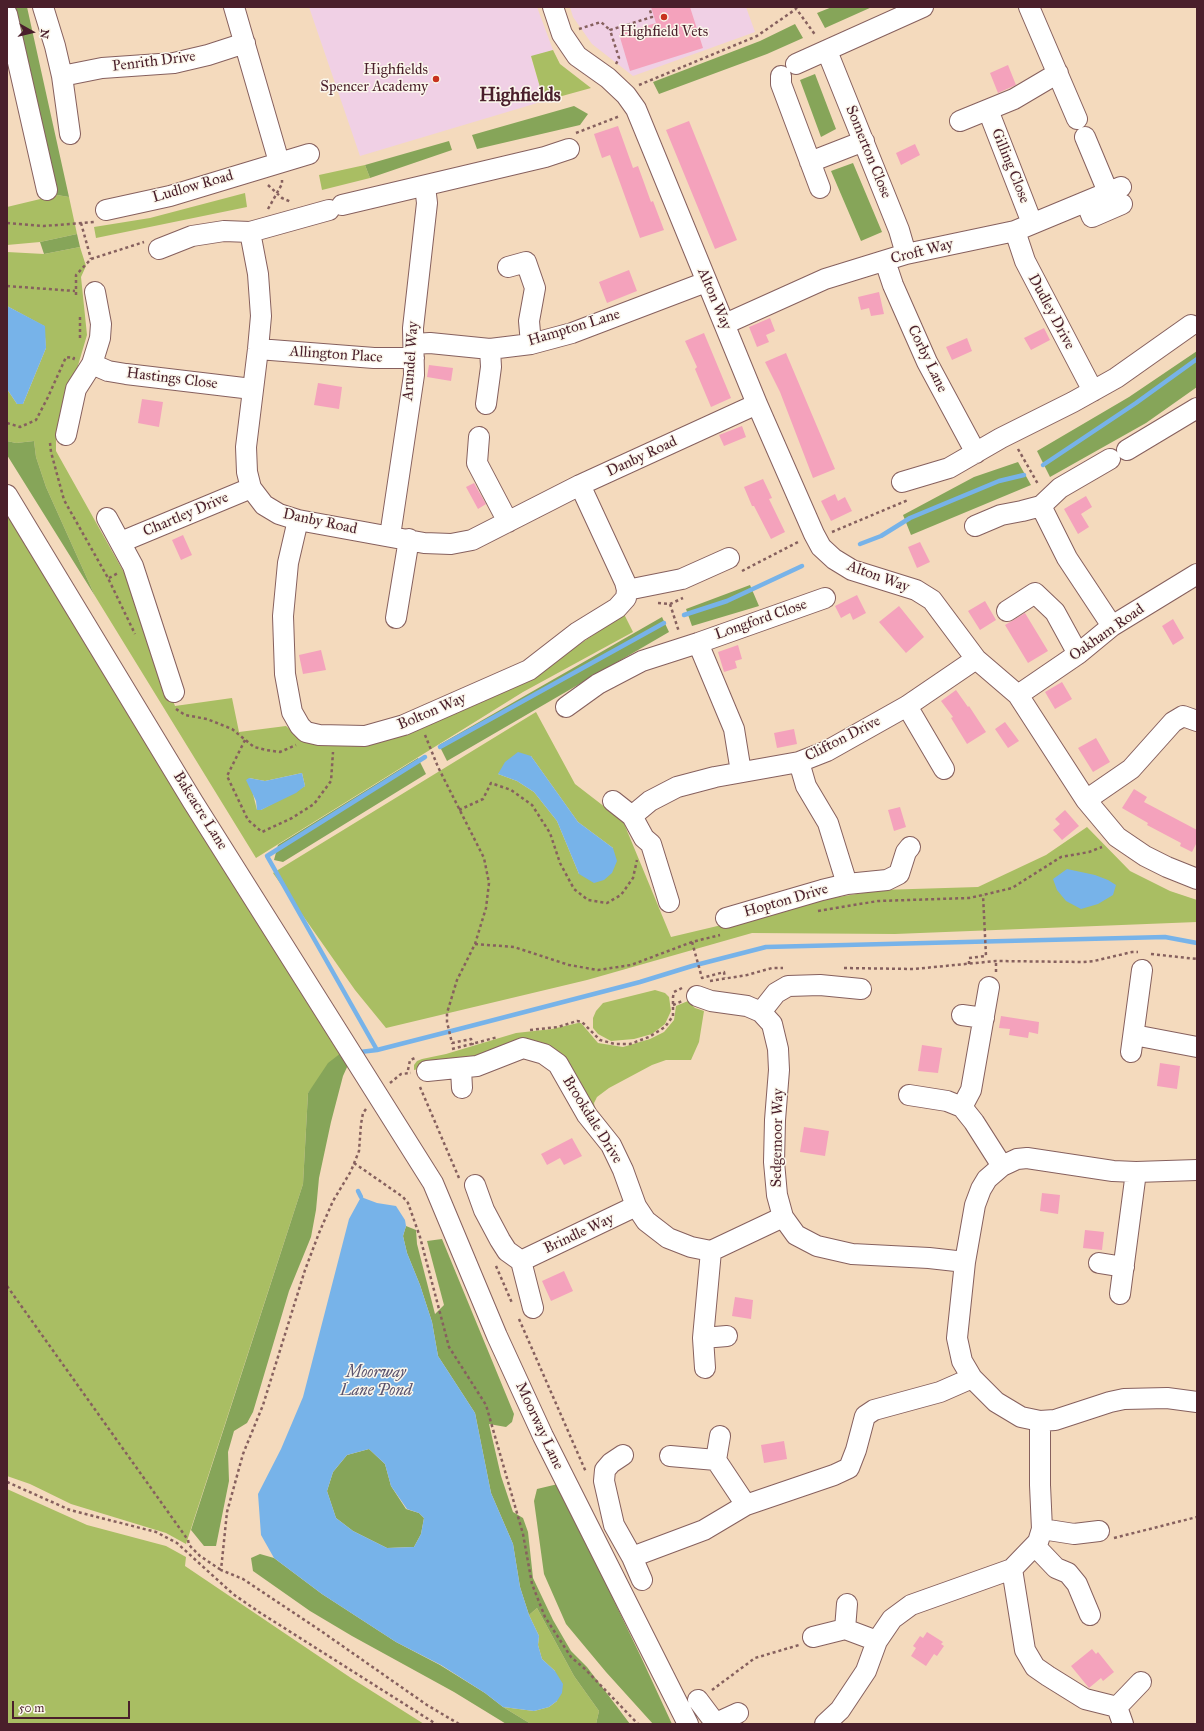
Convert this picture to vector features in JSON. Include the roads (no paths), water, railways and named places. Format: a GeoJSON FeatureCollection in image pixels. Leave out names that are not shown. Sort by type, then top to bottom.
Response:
{"type":"FeatureCollection","features":[{"type":"Feature","properties":{"kind":"street"},"geometry":{"type":"LineString","coordinates":[[43,7],[55,46],[62,76],[70,134]]}},
{"type":"Feature","properties":{"kind":"street"},"geometry":{"type":"LineString","coordinates":[[234,7],[279,162]]}},
{"type":"Feature","properties":{"kind":"street"},"geometry":{"type":"LineString","coordinates":[[820,188],[781,84],[789,70],[923,7]]}},
{"type":"Feature","properties":{"kind":"street"},"geometry":{"type":"LineString","coordinates":[[1029,7],[1058,73]]}},
{"type":"Feature","properties":{"kind":"street","name":"Alton Way"},"geometry":{"type":"LineString","coordinates":[[556,8],[562,34],[577,56],[608,78],[631,102],[725,324],[757,404],[821,547],[834,559],[852,570],[916,590],[932,600],[976,659],[1018,695],[1086,800],[1117,837],[1145,856],[1166,867],[1197,879]]}},
{"type":"Feature","properties":{"kind":"street"},"geometry":{"type":"LineString","coordinates":[[7,14],[47,190]]}},
{"type":"Feature","properties":{"kind":"street","name":"Penrith Drive"},"geometry":{"type":"LineString","coordinates":[[62,76],[102,68],[174,63],[208,56],[244,43]]}},
{"type":"Feature","properties":{"kind":"street","name":"Somerton Close"},"geometry":{"type":"LineString","coordinates":[[827,51],[899,230],[906,254]]}},
{"type":"Feature","properties":{"kind":"street","name":"Gilling Close"},"geometry":{"type":"LineString","coordinates":[[960,121],[1014,99],[1058,73]]}},
{"type":"Feature","properties":{"kind":"street","name":"Croft Way"},"geometry":{"type":"LineString","coordinates":[[725,324],[825,279],[906,254],[1023,227],[1089,209],[1117,194],[1081,128],[1058,73]]}},
{"type":"Feature","properties":{"kind":"street","name":"Gilling Close"},"geometry":{"type":"LineString","coordinates":[[988,110],[1023,227]]}},
{"type":"Feature","properties":{"kind":"street"},"geometry":{"type":"LineString","coordinates":[[152,245],[224,231],[250,232],[403,190],[545,157],[571,141]]}},
{"type":"Feature","properties":{"kind":"street"},"geometry":{"type":"LineString","coordinates":[[810,162],[864,141]]}},
{"type":"Feature","properties":{"kind":"street","name":"Ludlow Road"},"geometry":{"type":"LineString","coordinates":[[102,216],[170,196],[258,176],[279,162],[309,154]]}},
{"type":"Feature","properties":{"kind":"street","name":"Arundel Way"},"geometry":{"type":"LineString","coordinates":[[396,618],[399,538],[414,375],[413,328],[428,203],[425,186]]}},
{"type":"Feature","properties":{"kind":"street","name":"Dudley Drive"},"geometry":{"type":"LineString","coordinates":[[1023,227],[1025,261],[1093,391]]}},
{"type":"Feature","properties":{"kind":"street"},"geometry":{"type":"LineString","coordinates":[[250,232],[258,274],[261,316],[246,447],[247,472],[250,488]]}},
{"type":"Feature","properties":{"kind":"street","name":"Corby Lane"},"geometry":{"type":"LineString","coordinates":[[885,261],[927,362],[976,453]]}},
{"type":"Feature","properties":{"kind":"street"},"geometry":{"type":"LineString","coordinates":[[508,267],[526,262],[535,288],[529,321],[531,344]]}},
{"type":"Feature","properties":{"kind":"street","name":"Hampton Lane"},"geometry":{"type":"LineString","coordinates":[[414,351],[430,343],[490,349],[531,344],[572,333],[706,282]]}},
{"type":"Feature","properties":{"kind":"street"},"geometry":{"type":"LineString","coordinates":[[66,435],[83,361],[100,338],[101,324],[82,293]]}},
{"type":"Feature","properties":{"kind":"street"},"geometry":{"type":"LineString","coordinates":[[902,482],[949,468],[976,453],[1009,443],[1073,402],[1116,378],[1191,324]]}},
{"type":"Feature","properties":{"kind":"street","name":"Allington Place"},"geometry":{"type":"LineString","coordinates":[[258,349],[374,358],[414,351]]}},
{"type":"Feature","properties":{"kind":"street"},"geometry":{"type":"LineString","coordinates":[[486,404],[491,367],[490,349]]}},
{"type":"Feature","properties":{"kind":"street","name":"Hastings Close"},"geometry":{"type":"LineString","coordinates":[[83,361],[108,370],[126,374],[252,390]]}},
{"type":"Feature","properties":{"kind":"street","name":"Danby Road"},"geometry":{"type":"LineString","coordinates":[[250,488],[264,504],[279,514],[298,520],[424,542],[451,544],[472,540],[580,485],[757,404]]}},
{"type":"Feature","properties":{"kind":"street"},"geometry":{"type":"LineString","coordinates":[[975,526],[1000,515],[1022,511],[1050,498],[1118,454],[1194,409]]}},
{"type":"Feature","properties":{"kind":"street"},"geometry":{"type":"LineString","coordinates":[[479,437],[477,463],[508,522]]}},
{"type":"Feature","properties":{"kind":"street"},"geometry":{"type":"LineString","coordinates":[[580,485],[620,568],[627,590],[682,579],[729,558]]}},
{"type":"Feature","properties":{"kind":"street","name":"Chartley Drive"},"geometry":{"type":"LineString","coordinates":[[121,542],[250,488]]}},
{"type":"Feature","properties":{"kind":"street","name":"Bakeacre Lane"},"geometry":{"type":"LineString","coordinates":[[7,495],[194,802],[396,1125]]}},
{"type":"Feature","properties":{"kind":"street"},"geometry":{"type":"LineString","coordinates":[[1050,498],[1067,558],[1112,626]]}},
{"type":"Feature","properties":{"kind":"street"},"geometry":{"type":"LineString","coordinates":[[107,518],[133,566],[173,700]]}},
{"type":"Feature","properties":{"kind":"street","name":"Bolton Way"},"geometry":{"type":"LineString","coordinates":[[298,520],[288,563],[283,616],[285,674],[292,712],[300,726],[306,732],[365,736],[386,731],[529,670],[578,632],[617,608],[626,598],[627,590]]}},
{"type":"Feature","properties":{"kind":"street","name":"Oakham Road"},"geometry":{"type":"LineString","coordinates":[[1018,695],[1078,654],[1112,626],[1197,574]]}},
{"type":"Feature","properties":{"kind":"street"},"geometry":{"type":"LineString","coordinates":[[1007,610],[1035,593],[1055,612],[1078,654]]}},
{"type":"Feature","properties":{"kind":"street","name":"Longford Close"},"geometry":{"type":"LineString","coordinates":[[566,707],[598,684],[642,661],[825,598]]}},
{"type":"Feature","properties":{"kind":"street","name":"Longford Close"},"geometry":{"type":"LineString","coordinates":[[684,647],[734,729],[741,772]]}},
{"type":"Feature","properties":{"kind":"street","name":"Clifton Drive"},"geometry":{"type":"LineString","coordinates":[[632,816],[650,801],[677,788],[715,777],[799,762],[827,751],[907,706],[976,659]]}},
{"type":"Feature","properties":{"kind":"street"},"geometry":{"type":"LineString","coordinates":[[907,706],[944,769]]}},
{"type":"Feature","properties":{"kind":"street"},"geometry":{"type":"LineString","coordinates":[[1086,800],[1131,769],[1173,722],[1183,716],[1197,721]]}},
{"type":"Feature","properties":{"kind":"street","name":"Hopton Drive"},"geometry":{"type":"LineString","coordinates":[[799,762],[806,786],[828,824],[847,884]]}},
{"type":"Feature","properties":{"kind":"street"},"geometry":{"type":"LineString","coordinates":[[613,801],[632,816],[644,838],[651,844],[669,902]]}},
{"type":"Feature","properties":{"kind":"street","name":"Hopton Drive"},"geometry":{"type":"LineString","coordinates":[[725,926],[822,890],[847,884],[887,880],[899,874],[906,852],[910,848]]}},
{"type":"Feature","properties":{"kind":"street"},"geometry":{"type":"LineString","coordinates":[[1142,970],[1132,1043],[1197,1047]]}},
{"type":"Feature","properties":{"kind":"street"},"geometry":{"type":"LineString","coordinates":[[700,987],[711,1001],[747,1006],[761,1012],[776,993],[788,986],[820,985],[861,989]]}},
{"type":"Feature","properties":{"kind":"street"},"geometry":{"type":"LineString","coordinates":[[962,1107],[971,1090],[989,987]]}},
{"type":"Feature","properties":{"kind":"street","name":"Sedgemoor Way"},"geometry":{"type":"LineString","coordinates":[[761,1012],[772,1024],[778,1049],[779,1070],[775,1120],[774,1162],[777,1195],[783,1217],[796,1235],[818,1246],[852,1254],[929,1258],[965,1262]]}},
{"type":"Feature","properties":{"kind":"street"},"geometry":{"type":"LineString","coordinates":[[962,1015],[984,1018]]}},
{"type":"Feature","properties":{"kind":"street","name":"Brookdale Drive"},"geometry":{"type":"LineString","coordinates":[[427,1071],[461,1078],[476,1066],[524,1048],[544,1054],[558,1064],[587,1115],[611,1145],[623,1170],[636,1206],[646,1221],[668,1238],[691,1247],[711,1251]]}},
{"type":"Feature","properties":{"kind":"street"},"geometry":{"type":"LineString","coordinates":[[909,1096],[947,1101],[962,1107],[974,1122],[1002,1166]]}},
{"type":"Feature","properties":{"kind":"street","name":"Moorway Lane"},"geometry":{"type":"LineString","coordinates":[[396,1125],[433,1183],[497,1336],[543,1436],[688,1724]]}},
{"type":"Feature","properties":{"kind":"street"},"geometry":{"type":"LineString","coordinates":[[1196,1166],[1136,1172],[1092,1168],[1027,1158],[1018,1159],[1002,1166],[987,1179],[975,1205],[965,1262],[957,1338],[962,1361],[972,1378],[996,1402],[1021,1417],[1040,1421],[1055,1420],[1110,1402],[1124,1399],[1173,1398],[1197,1402]]}},
{"type":"Feature","properties":{"kind":"street"},"geometry":{"type":"LineString","coordinates":[[1120,1294],[1136,1172]]}},
{"type":"Feature","properties":{"kind":"street"},"geometry":{"type":"LineString","coordinates":[[475,1185],[484,1210],[514,1256],[533,1308]]}},
{"type":"Feature","properties":{"kind":"street","name":"Brindle Way"},"geometry":{"type":"LineString","coordinates":[[514,1256],[636,1206]]}},
{"type":"Feature","properties":{"kind":"street"},"geometry":{"type":"LineString","coordinates":[[706,1368],[703,1338],[711,1251],[783,1217]]}},
{"type":"Feature","properties":{"kind":"street"},"geometry":{"type":"LineString","coordinates":[[1099,1263],[1124,1267]]}},
{"type":"Feature","properties":{"kind":"street"},"geometry":{"type":"LineString","coordinates":[[703,1338],[727,1336]]}},
{"type":"Feature","properties":{"kind":"street"},"geometry":{"type":"LineString","coordinates":[[632,1557],[704,1530],[746,1505],[834,1476],[849,1468],[856,1450],[865,1416],[874,1410],[940,1392],[972,1378]]}},
{"type":"Feature","properties":{"kind":"street"},"geometry":{"type":"LineString","coordinates":[[1040,1421],[1038,1537],[1056,1568],[1068,1573],[1078,1584],[1090,1615]]}},
{"type":"Feature","properties":{"kind":"street"},"geometry":{"type":"LineString","coordinates":[[720,1436],[716,1460],[746,1505]]}},
{"type":"Feature","properties":{"kind":"street"},"geometry":{"type":"LineString","coordinates":[[623,1455],[611,1463],[605,1470],[604,1481],[614,1525],[632,1557],[642,1580]]}},
{"type":"Feature","properties":{"kind":"street"},"geometry":{"type":"LineString","coordinates":[[670,1456],[716,1460]]}},
{"type":"Feature","properties":{"kind":"street"},"geometry":{"type":"LineString","coordinates":[[825,1724],[840,1710],[866,1671],[877,1641],[892,1619],[911,1605],[1012,1569],[1038,1537],[1100,1531]]}},
{"type":"Feature","properties":{"kind":"street"},"geometry":{"type":"LineString","coordinates":[[1012,1569],[1025,1650],[1035,1667],[1085,1699],[1120,1716],[1141,1682]]}},
{"type":"Feature","properties":{"kind":"street"},"geometry":{"type":"LineString","coordinates":[[845,1628],[847,1604]]}},
{"type":"Feature","properties":{"kind":"street"},"geometry":{"type":"LineString","coordinates":[[813,1637],[831,1634],[845,1628],[877,1641]]}},
{"type":"Feature","properties":{"kind":"street"},"geometry":{"type":"LineString","coordinates":[[698,1700],[716,1724],[738,1713]]}},
{"type":"Feature","properties":{"kind":"water"},"geometry":{"type":"Polygon","coordinates":[[[7,306],[45,326],[46,348],[23,404],[17,404],[7,389],[7,306]]]}},
{"type":"Feature","properties":{"kind":"water"},"geometry":{"type":"Polygon","coordinates":[[[518,752],[531,756],[578,822],[613,848],[617,861],[612,873],[604,880],[594,883],[579,874],[557,821],[534,792],[517,781],[498,774],[505,762],[518,752]]]}},
{"type":"Feature","properties":{"kind":"water"},"geometry":{"type":"Polygon","coordinates":[[[302,773],[305,786],[296,793],[261,810],[257,810],[256,801],[246,780],[249,778],[265,781],[302,773]]]}},
{"type":"Feature","properties":{"kind":"water"},"geometry":{"type":"Polygon","coordinates":[[[1067,869],[1095,875],[1108,880],[1116,885],[1113,895],[1098,904],[1081,909],[1066,901],[1057,890],[1053,879],[1067,869]]]}},
{"type":"Feature","properties":{"kind":"water","name":"Moorway Lane Pond"},"geometry":{"type":"Polygon","coordinates":[[[361,1197],[377,1203],[396,1206],[405,1220],[406,1226],[403,1236],[407,1253],[420,1285],[432,1322],[438,1356],[475,1413],[491,1493],[513,1544],[520,1587],[529,1615],[539,1636],[538,1645],[542,1659],[555,1671],[563,1684],[562,1693],[557,1701],[549,1707],[534,1711],[503,1707],[485,1693],[441,1665],[396,1642],[322,1594],[274,1558],[261,1535],[258,1494],[281,1449],[303,1397],[349,1219],[361,1197]],[[369,1449],[347,1455],[333,1472],[327,1491],[336,1518],[353,1531],[387,1548],[414,1547],[421,1534],[424,1518],[419,1513],[407,1509],[391,1486],[385,1464],[369,1449]]]}},
{"type":"Feature","properties":{"kind":"waterway"},"geometry":{"type":"LineString","coordinates":[[1043,465],[1136,403],[1197,359]]}},
{"type":"Feature","properties":{"kind":"waterway"},"geometry":{"type":"LineString","coordinates":[[860,544],[881,536],[910,518],[999,481],[1024,475]]}},
{"type":"Feature","properties":{"kind":"waterway"},"geometry":{"type":"LineString","coordinates":[[684,615],[727,601],[802,566]]}},
{"type":"Feature","properties":{"kind":"waterway"},"geometry":{"type":"LineString","coordinates":[[440,747],[664,623]]}},
{"type":"Feature","properties":{"kind":"waterway"},"geometry":{"type":"LineString","coordinates":[[377,1050],[267,856],[425,757]]}},
{"type":"Feature","properties":{"kind":"waterway"},"geometry":{"type":"LineString","coordinates":[[360,1052],[377,1050],[463,1028],[640,982],[692,966],[766,947],[1165,937],[1197,943]]}},
{"type":"Feature","properties":{"kind":"waterway"},"geometry":{"type":"LineString","coordinates":[[358,1191],[361,1197]]}},
{"type":"Feature","properties":{"kind":"place","name":"Highfield Vets"},"geometry":{"type":"Point","coordinates":[664,17]}},
{"type":"Feature","properties":{"kind":"place","name":"Highfields Spencer Academy"},"geometry":{"type":"Point","coordinates":[436,79]}},
{"type":"Feature","properties":{"kind":"district","name":"Highfields"},"geometry":{"type":"Point","coordinates":[520,96]}}]}
